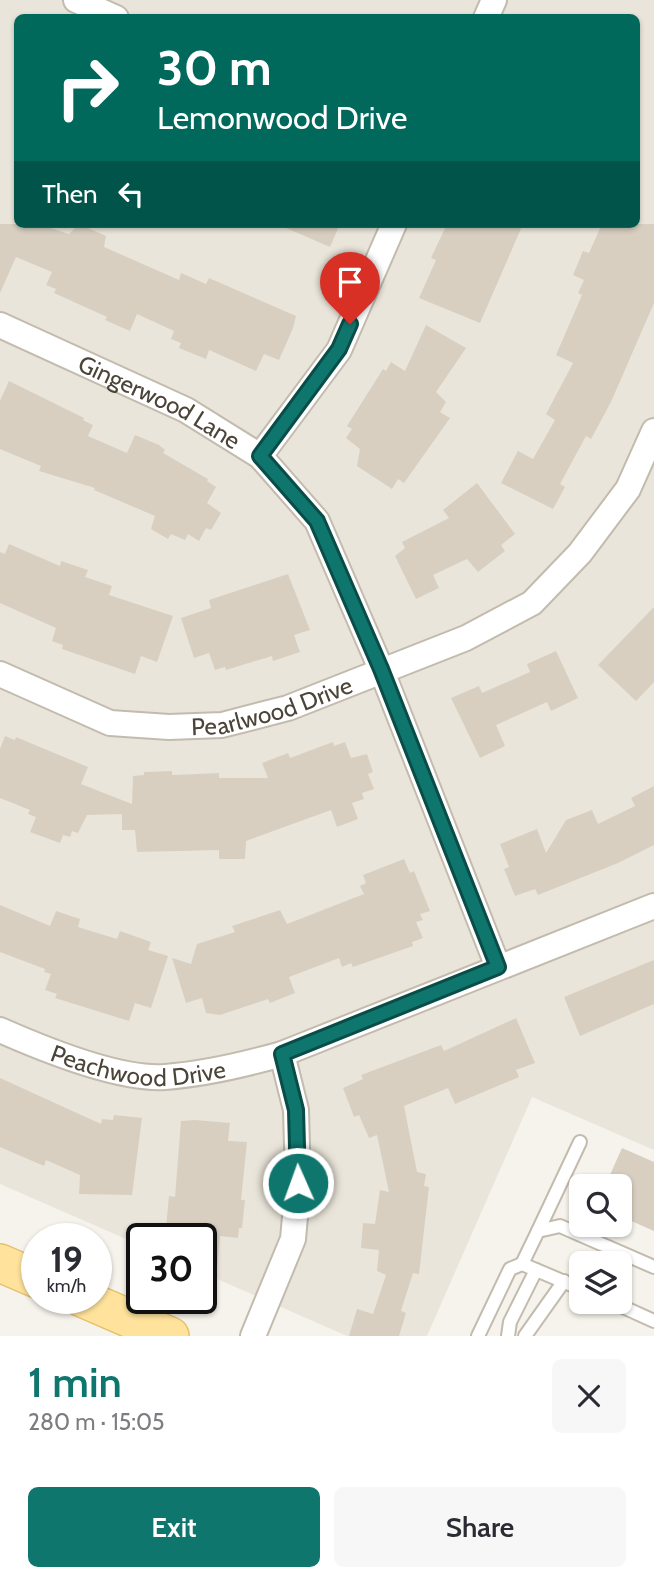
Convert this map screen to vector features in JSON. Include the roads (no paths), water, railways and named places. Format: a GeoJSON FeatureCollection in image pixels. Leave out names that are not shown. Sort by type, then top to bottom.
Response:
{"type":"FeatureCollection","features":[{"type":"Feature","properties":{"kind":"main road"},"geometry":{"type":"LineString","coordinates":[[0,1263],[21,1272]]}},
{"type":"Feature","properties":{"kind":"main road"},"geometry":{"type":"LineString","coordinates":[[108,1314],[118,1320],[170,1336]]}},
{"type":"Feature","properties":{"kind":"street"},"geometry":{"type":"LineString","coordinates":[[76,0],[107,14]]}},
{"type":"Feature","properties":{"kind":"street"},"geometry":{"type":"LineString","coordinates":[[260,456],[339,349],[392,228]]}},
{"type":"Feature","properties":{"kind":"street","name":"Gingerwood Lane"},"geometry":{"type":"LineString","coordinates":[[0,326],[186,410],[260,456],[317,521],[381,669],[498,967]]}},
{"type":"Feature","properties":{"kind":"street","name":"Pearlwood Drive"},"geometry":{"type":"LineString","coordinates":[[0,674],[110,723],[222,725],[288,708],[381,669],[466,638],[532,603],[580,553],[628,489],[654,431]]}},
{"type":"Feature","properties":{"kind":"street","name":"Peachwood Drive"},"geometry":{"type":"LineString","coordinates":[[0,1030],[95,1066],[162,1077],[233,1068],[282,1054],[654,906]]}},
{"type":"Feature","properties":{"kind":"street"},"geometry":{"type":"LineString","coordinates":[[253,1336],[293,1239],[298,1183],[296,1110],[282,1054]]}},
{"type":"Feature","properties":{"kind":"lane"},"geometry":{"type":"LineString","coordinates":[[478,1336],[510,1269],[522,1264],[580,1142]]}},
{"type":"Feature","properties":{"kind":"lane"},"geometry":{"type":"LineString","coordinates":[[538,1231],[561,1226],[654,1267]]}},
{"type":"Feature","properties":{"kind":"lane"},"geometry":{"type":"LineString","coordinates":[[522,1264],[569,1283]]}},
{"type":"Feature","properties":{"kind":"lane"},"geometry":{"type":"LineString","coordinates":[[508,1336],[510,1322],[536,1270]]}},
{"type":"Feature","properties":{"kind":"lane"},"geometry":{"type":"LineString","coordinates":[[525,1336],[564,1281]]}},
{"type":"Feature","properties":{"kind":"lane"},"geometry":{"type":"LineString","coordinates":[[632,1311],[654,1321]]}}]}
